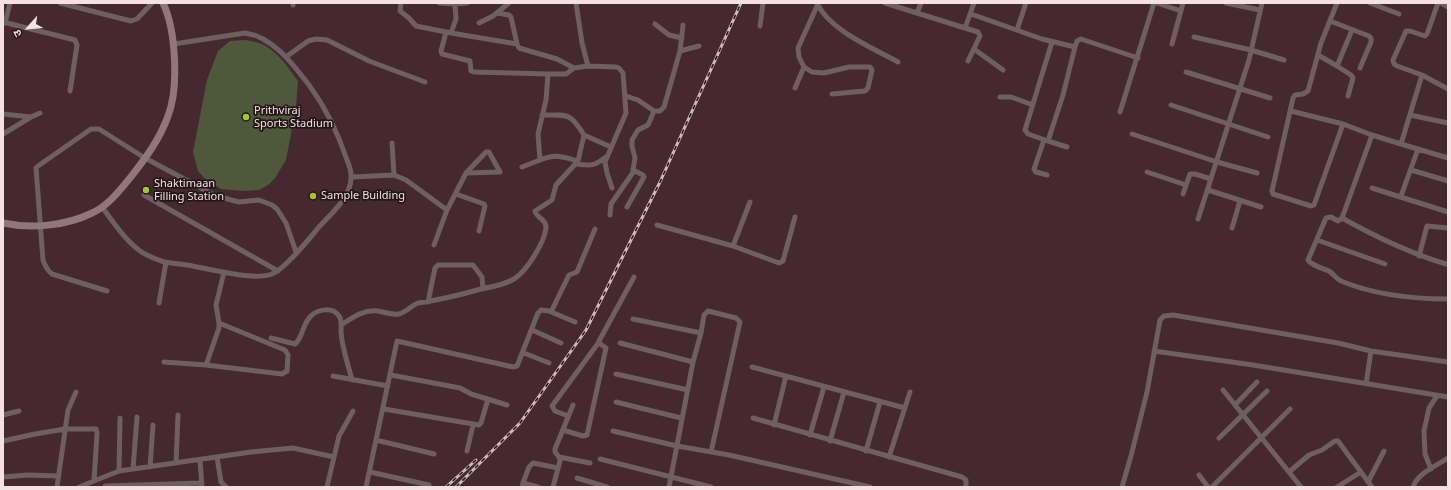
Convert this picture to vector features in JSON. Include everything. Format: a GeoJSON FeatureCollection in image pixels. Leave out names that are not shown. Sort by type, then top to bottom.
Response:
{"type":"FeatureCollection","features":[{"type":"Feature","properties":{"kind":"street"},"geometry":{"type":"LineString","coordinates":[[10,3],[4,22],[75,40],[77,45],[70,91]]}},
{"type":"Feature","properties":{"kind":"street"},"geometry":{"type":"LineString","coordinates":[[60,3],[131,21],[137,19],[152,3]]}},
{"type":"Feature","properties":{"kind":"street"},"geometry":{"type":"LineString","coordinates":[[3,223],[22,226],[40,226],[80,218],[92,213],[102,207],[121,189],[145,158],[161,132],[171,108],[174,86],[174,44],[168,17],[163,3]]}},
{"type":"Feature","properties":{"kind":"street"},"geometry":{"type":"LineString","coordinates":[[401,3],[400,11],[416,26],[448,33],[517,44]]}},
{"type":"Feature","properties":{"kind":"street"},"geometry":{"type":"LineString","coordinates":[[439,3],[467,3]]}},
{"type":"Feature","properties":{"kind":"street"},"geometry":{"type":"LineString","coordinates":[[479,23],[498,13],[509,3]]}},
{"type":"Feature","properties":{"kind":"street"},"geometry":{"type":"LineString","coordinates":[[576,3],[582,43],[588,66]]}},
{"type":"Feature","properties":{"kind":"street"},"geometry":{"type":"LineString","coordinates":[[760,26],[763,3]]}},
{"type":"Feature","properties":{"kind":"street"},"geometry":{"type":"LineString","coordinates":[[885,3],[979,33],[980,36],[968,61]]}},
{"type":"Feature","properties":{"kind":"street"},"geometry":{"type":"LineString","coordinates":[[917,13],[921,3]]}},
{"type":"Feature","properties":{"kind":"street"},"geometry":{"type":"LineString","coordinates":[[965,28],[974,3]]}},
{"type":"Feature","properties":{"kind":"street"},"geometry":{"type":"LineString","coordinates":[[1017,30],[1026,3]]}},
{"type":"Feature","properties":{"kind":"street"},"geometry":{"type":"LineString","coordinates":[[1120,112],[1155,3],[1181,11]]}},
{"type":"Feature","properties":{"kind":"street"},"geometry":{"type":"LineString","coordinates":[[1172,44],[1183,3]]}},
{"type":"Feature","properties":{"kind":"street"},"geometry":{"type":"LineString","coordinates":[[1226,3],[1260,10]]}},
{"type":"Feature","properties":{"kind":"street"},"geometry":{"type":"LineString","coordinates":[[1198,219],[1240,89],[1262,3]]}},
{"type":"Feature","properties":{"kind":"street"},"geometry":{"type":"LineString","coordinates":[[1337,3],[1318,55],[1308,91],[1294,96],[1272,191],[1275,195],[1312,206],[1315,203],[1343,124]]}},
{"type":"Feature","properties":{"kind":"street"},"geometry":{"type":"LineString","coordinates":[[1370,3],[1399,14]]}},
{"type":"Feature","properties":{"kind":"street"},"geometry":{"type":"LineString","coordinates":[[1448,7],[1439,3],[1425,36],[1406,31],[1393,60],[1394,64],[1397,66],[1422,75],[1448,89]]}},
{"type":"Feature","properties":{"kind":"street"},"geometry":{"type":"LineString","coordinates":[[455,4],[456,20],[448,33],[441,52],[445,55],[470,61],[472,72],[566,74],[574,68],[588,66],[619,68],[623,73],[626,96],[626,113],[607,156],[605,167],[612,188]]}},
{"type":"Feature","properties":{"kind":"street"},"geometry":{"type":"LineString","coordinates":[[817,4],[824,16],[835,26],[898,62]]}},
{"type":"Feature","properties":{"kind":"street"},"geometry":{"type":"LineString","coordinates":[[817,4],[798,48],[799,57],[804,67],[812,72],[820,74],[848,67],[868,66],[872,70],[868,88],[865,91],[832,94]]}},
{"type":"Feature","properties":{"kind":"street"},"geometry":{"type":"LineString","coordinates":[[498,13],[509,15],[511,17],[517,44],[521,49],[557,59],[574,68]]}},
{"type":"Feature","properties":{"kind":"street"},"geometry":{"type":"LineString","coordinates":[[971,14],[1052,42],[1075,47]]}},
{"type":"Feature","properties":{"kind":"street"},"geometry":{"type":"LineString","coordinates":[[1330,21],[1371,38],[1360,68]]}},
{"type":"Feature","properties":{"kind":"street"},"geometry":{"type":"LineString","coordinates":[[654,24],[669,35],[682,38]]}},
{"type":"Feature","properties":{"kind":"street"},"geometry":{"type":"LineString","coordinates":[[626,96],[638,100],[654,111],[660,111],[664,107],[680,52],[683,25]]}},
{"type":"Feature","properties":{"kind":"street"},"geometry":{"type":"LineString","coordinates":[[1337,66],[1352,30]]}},
{"type":"Feature","properties":{"kind":"street"},"geometry":{"type":"LineString","coordinates":[[102,207],[132,244],[149,256],[166,262],[224,272],[262,276],[278,271],[342,201],[350,187],[352,177],[344,150],[328,116],[313,90],[286,57],[262,38],[253,34],[245,33],[174,44]]}},
{"type":"Feature","properties":{"kind":"street"},"geometry":{"type":"LineString","coordinates":[[1194,37],[1251,50],[1284,60]]}},
{"type":"Feature","properties":{"kind":"street"},"geometry":{"type":"LineString","coordinates":[[286,57],[308,41],[316,38],[327,40],[369,61],[425,82]]}},
{"type":"Feature","properties":{"kind":"street"},"geometry":{"type":"LineString","coordinates":[[1047,175],[1036,172],[1034,169],[1063,95],[1077,41],[1081,39],[1138,58]]}},
{"type":"Feature","properties":{"kind":"street"},"geometry":{"type":"LineString","coordinates":[[1052,42],[1025,132],[1067,147]]}},
{"type":"Feature","properties":{"kind":"street"},"geometry":{"type":"LineString","coordinates":[[680,52],[699,46]]}},
{"type":"Feature","properties":{"kind":"street"},"geometry":{"type":"LineString","coordinates":[[974,49],[1003,70]]}},
{"type":"Feature","properties":{"kind":"street"},"geometry":{"type":"LineString","coordinates":[[1318,55],[1351,75],[1353,78],[1348,96]]}},
{"type":"Feature","properties":{"kind":"street"},"geometry":{"type":"LineString","coordinates":[[795,88],[804,67]]}},
{"type":"Feature","properties":{"kind":"street"},"geometry":{"type":"LineString","coordinates":[[1186,72],[1270,98]]}},
{"type":"Feature","properties":{"kind":"street"},"geometry":{"type":"LineString","coordinates":[[540,160],[538,134],[546,100],[548,74]]}},
{"type":"Feature","properties":{"kind":"street"},"geometry":{"type":"LineString","coordinates":[[1401,144],[1422,75]]}},
{"type":"Feature","properties":{"kind":"street"},"geometry":{"type":"LineString","coordinates":[[1000,97],[1011,97],[1033,105]]}},
{"type":"Feature","properties":{"kind":"street"},"geometry":{"type":"LineString","coordinates":[[1171,105],[1268,138]]}},
{"type":"Feature","properties":{"kind":"street"},"geometry":{"type":"LineString","coordinates":[[610,215],[611,204],[634,171],[635,158],[632,140],[638,130],[648,125],[654,111]]}},
{"type":"Feature","properties":{"kind":"street"},"geometry":{"type":"LineString","coordinates":[[1291,111],[1343,124],[1372,135],[1448,158]]}},
{"type":"Feature","properties":{"kind":"street"},"geometry":{"type":"LineString","coordinates":[[3,134],[40,113]]}},
{"type":"Feature","properties":{"kind":"street"},"geometry":{"type":"LineString","coordinates":[[3,114],[32,117]]}},
{"type":"Feature","properties":{"kind":"street"},"geometry":{"type":"LineString","coordinates":[[542,114],[570,117],[577,123],[584,135],[611,147]]}},
{"type":"Feature","properties":{"kind":"street"},"geometry":{"type":"LineString","coordinates":[[1410,115],[1448,123]]}},
{"type":"Feature","properties":{"kind":"street"},"geometry":{"type":"LineString","coordinates":[[107,291],[52,274],[48,271],[43,260],[36,168],[91,129],[99,129],[145,158],[216,196],[239,202],[259,200],[272,205],[280,213],[286,223],[296,252]]}},
{"type":"Feature","properties":{"kind":"street"},"geometry":{"type":"LineString","coordinates":[[1132,134],[1217,162],[1256,173]]}},
{"type":"Feature","properties":{"kind":"street"},"geometry":{"type":"LineString","coordinates":[[341,325],[366,311],[397,314],[413,305],[451,298],[514,279],[530,264],[546,228],[544,221],[536,215],[535,211],[552,200],[556,185],[577,163],[584,135]]}},
{"type":"Feature","properties":{"kind":"street"},"geometry":{"type":"LineString","coordinates":[[1372,135],[1342,218],[1338,221],[1331,217],[1326,218],[1308,261],[1332,273],[1340,280],[1353,285],[1400,297],[1417,299],[1448,299]]}},
{"type":"Feature","properties":{"kind":"street"},"geometry":{"type":"LineString","coordinates":[[392,143],[394,175]]}},
{"type":"Feature","properties":{"kind":"street"},"geometry":{"type":"LineString","coordinates":[[1402,196],[1418,149]]}},
{"type":"Feature","properties":{"kind":"street"},"geometry":{"type":"LineString","coordinates":[[434,245],[447,210],[466,173],[488,151],[500,172],[466,173]]}},
{"type":"Feature","properties":{"kind":"street"},"geometry":{"type":"LineString","coordinates":[[522,167],[549,156],[556,156],[592,166],[607,156]]}},
{"type":"Feature","properties":{"kind":"street"},"geometry":{"type":"LineString","coordinates":[[1411,170],[1448,181]]}},
{"type":"Feature","properties":{"kind":"street"},"geometry":{"type":"LineString","coordinates":[[627,207],[644,177],[643,174],[634,171]]}},
{"type":"Feature","properties":{"kind":"street"},"geometry":{"type":"LineString","coordinates":[[1147,172],[1186,185]]}},
{"type":"Feature","properties":{"kind":"street"},"geometry":{"type":"LineString","coordinates":[[1183,194],[1188,176],[1192,173],[1211,180]]}},
{"type":"Feature","properties":{"kind":"street"},"geometry":{"type":"LineString","coordinates":[[352,177],[394,175],[406,180],[447,210]]}},
{"type":"Feature","properties":{"kind":"street"},"geometry":{"type":"LineString","coordinates":[[1372,188],[1402,196],[1448,212]]}},
{"type":"Feature","properties":{"kind":"street"},"geometry":{"type":"LineString","coordinates":[[1208,190],[1261,207]]}},
{"type":"Feature","properties":{"kind":"street"},"geometry":{"type":"LineString","coordinates":[[456,194],[484,204],[479,231]]}},
{"type":"Feature","properties":{"kind":"street"},"geometry":{"type":"LineString","coordinates":[[144,195],[278,271]]}},
{"type":"Feature","properties":{"kind":"street"},"geometry":{"type":"LineString","coordinates":[[1232,228],[1240,201]]}},
{"type":"Feature","properties":{"kind":"street"},"geometry":{"type":"LineString","coordinates":[[734,246],[750,202]]}},
{"type":"Feature","properties":{"kind":"street"},"geometry":{"type":"LineString","coordinates":[[657,225],[734,246],[779,263],[782,262],[795,216]]}},
{"type":"Feature","properties":{"kind":"street"},"geometry":{"type":"LineString","coordinates":[[1342,218],[1373,235],[1419,256],[1446,264]]}},
{"type":"Feature","properties":{"kind":"street"},"geometry":{"type":"LineString","coordinates":[[1419,256],[1427,226],[1448,228]]}},
{"type":"Feature","properties":{"kind":"street"},"geometry":{"type":"LineString","coordinates":[[549,311],[552,310],[568,275],[577,272],[595,229]]}},
{"type":"Feature","properties":{"kind":"street"},"geometry":{"type":"LineString","coordinates":[[1317,240],[1385,264]]}},
{"type":"Feature","properties":{"kind":"street"},"geometry":{"type":"LineString","coordinates":[[159,302],[166,262]]}},
{"type":"Feature","properties":{"kind":"street"},"geometry":{"type":"LineString","coordinates":[[428,302],[435,268],[438,265],[473,265],[482,277],[483,289]]}},
{"type":"Feature","properties":{"kind":"street"},"geometry":{"type":"LineString","coordinates":[[206,365],[220,323],[216,305],[224,272]]}},
{"type":"Feature","properties":{"kind":"street"},"geometry":{"type":"LineString","coordinates":[[568,416],[555,411],[552,406],[599,342],[634,277]]}},
{"type":"Feature","properties":{"kind":"street"},"geometry":{"type":"LineString","coordinates":[[271,338],[295,344],[298,341],[304,324],[312,315],[321,310],[329,310],[338,315],[341,319],[341,335],[352,380]]}},
{"type":"Feature","properties":{"kind":"street"},"geometry":{"type":"LineString","coordinates":[[366,487],[384,409],[397,341],[514,367],[518,366],[524,353],[539,311],[549,311],[575,322]]}},
{"type":"Feature","properties":{"kind":"street"},"geometry":{"type":"LineString","coordinates":[[669,487],[693,362],[702,333],[704,315],[708,311],[736,318],[740,322],[711,452]]}},
{"type":"Feature","properties":{"kind":"street"},"geometry":{"type":"LineString","coordinates":[[1122,487],[1132,456],[1148,392],[1160,320],[1164,316],[1173,315],[1448,362]]}},
{"type":"Feature","properties":{"kind":"street"},"geometry":{"type":"LineString","coordinates":[[632,319],[702,333]]}},
{"type":"Feature","properties":{"kind":"street"},"geometry":{"type":"LineString","coordinates":[[164,362],[206,365],[282,374],[287,371],[288,355],[285,350],[220,323]]}},
{"type":"Feature","properties":{"kind":"street"},"geometry":{"type":"LineString","coordinates":[[532,330],[561,343]]}},
{"type":"Feature","properties":{"kind":"street"},"geometry":{"type":"LineString","coordinates":[[563,430],[583,436],[587,435],[606,348],[599,342]]}},
{"type":"Feature","properties":{"kind":"street"},"geometry":{"type":"LineString","coordinates":[[620,343],[693,362]]}},
{"type":"Feature","properties":{"kind":"street"},"geometry":{"type":"LineString","coordinates":[[1366,384],[1371,350]]}},
{"type":"Feature","properties":{"kind":"street"},"geometry":{"type":"LineString","coordinates":[[1154,351],[1253,365],[1448,397]]}},
{"type":"Feature","properties":{"kind":"street"},"geometry":{"type":"LineString","coordinates":[[524,353],[549,363]]}},
{"type":"Feature","properties":{"kind":"street"},"geometry":{"type":"LineString","coordinates":[[752,367],[905,408]]}},
{"type":"Feature","properties":{"kind":"street"},"geometry":{"type":"LineString","coordinates":[[616,374],[688,390]]}},
{"type":"Feature","properties":{"kind":"street"},"geometry":{"type":"LineString","coordinates":[[391,375],[460,388],[507,405]]}},
{"type":"Feature","properties":{"kind":"street"},"geometry":{"type":"LineString","coordinates":[[333,376],[388,386]]}},
{"type":"Feature","properties":{"kind":"street"},"geometry":{"type":"LineString","coordinates":[[774,425],[786,376]]}},
{"type":"Feature","properties":{"kind":"street"},"geometry":{"type":"LineString","coordinates":[[1235,405],[1257,382]]}},
{"type":"Feature","properties":{"kind":"street"},"geometry":{"type":"LineString","coordinates":[[810,435],[824,387]]}},
{"type":"Feature","properties":{"kind":"street"},"geometry":{"type":"LineString","coordinates":[[1223,390],[1301,487]]}},
{"type":"Feature","properties":{"kind":"street"},"geometry":{"type":"LineString","coordinates":[[1219,438],[1267,391]]}},
{"type":"Feature","properties":{"kind":"street"},"geometry":{"type":"LineString","coordinates":[[57,487],[68,410],[76,392]]}},
{"type":"Feature","properties":{"kind":"street"},"geometry":{"type":"LineString","coordinates":[[830,441],[844,392]]}},
{"type":"Feature","properties":{"kind":"street"},"geometry":{"type":"LineString","coordinates":[[890,457],[910,392]]}},
{"type":"Feature","properties":{"kind":"street"},"geometry":{"type":"LineString","coordinates":[[1431,469],[1425,454],[1424,431],[1429,408],[1436,396]]}},
{"type":"Feature","properties":{"kind":"street"},"geometry":{"type":"LineString","coordinates":[[384,409],[479,425],[481,423],[488,399]]}},
{"type":"Feature","properties":{"kind":"street"},"geometry":{"type":"LineString","coordinates":[[616,402],[682,418]]}},
{"type":"Feature","properties":{"kind":"street"},"geometry":{"type":"LineString","coordinates":[[866,451],[880,402]]}},
{"type":"Feature","properties":{"kind":"street"},"geometry":{"type":"LineString","coordinates":[[573,405],[555,452],[560,457],[590,463]]}},
{"type":"Feature","properties":{"kind":"street"},"geometry":{"type":"LineString","coordinates":[[1212,487],[1290,409]]}},
{"type":"Feature","properties":{"kind":"street"},"geometry":{"type":"LineString","coordinates":[[3,415],[19,411]]}},
{"type":"Feature","properties":{"kind":"street"},"geometry":{"type":"LineString","coordinates":[[327,487],[340,432],[353,411]]}},
{"type":"Feature","properties":{"kind":"street"},"geometry":{"type":"LineString","coordinates":[[176,463],[178,415]]}},
{"type":"Feature","properties":{"kind":"street"},"geometry":{"type":"LineString","coordinates":[[133,469],[137,417]]}},
{"type":"Feature","properties":{"kind":"street"},"geometry":{"type":"LineString","coordinates":[[119,471],[120,418]]}},
{"type":"Feature","properties":{"kind":"street"},"geometry":{"type":"LineString","coordinates":[[753,418],[964,478],[966,480],[966,487]]}},
{"type":"Feature","properties":{"kind":"street"},"geometry":{"type":"LineString","coordinates":[[150,466],[153,425]]}},
{"type":"Feature","properties":{"kind":"street"},"geometry":{"type":"LineString","coordinates":[[467,451],[473,425]]}},
{"type":"Feature","properties":{"kind":"street"},"geometry":{"type":"LineString","coordinates":[[3,441],[65,429],[96,429],[94,481]]}},
{"type":"Feature","properties":{"kind":"street"},"geometry":{"type":"LineString","coordinates":[[613,431],[870,487]]}},
{"type":"Feature","properties":{"kind":"street"},"geometry":{"type":"LineString","coordinates":[[376,440],[434,454]]}},
{"type":"Feature","properties":{"kind":"street"},"geometry":{"type":"LineString","coordinates":[[1289,472],[1306,458],[1335,440],[1340,443],[1372,487]]}},
{"type":"Feature","properties":{"kind":"street"},"geometry":{"type":"LineString","coordinates":[[79,487],[119,471],[251,452],[293,448],[334,457]]}},
{"type":"Feature","properties":{"kind":"street"},"geometry":{"type":"LineString","coordinates":[[1368,482],[1384,451]]}},
{"type":"Feature","properties":{"kind":"street"},"geometry":{"type":"LineString","coordinates":[[217,457],[221,482],[226,487]]}},
{"type":"Feature","properties":{"kind":"street"},"geometry":{"type":"LineString","coordinates":[[553,487],[560,457]]}},
{"type":"Feature","properties":{"kind":"street"},"geometry":{"type":"LineString","coordinates":[[1413,487],[1418,478],[1448,458]]}},
{"type":"Feature","properties":{"kind":"street"},"geometry":{"type":"LineString","coordinates":[[104,477],[105,486],[202,485],[200,460]]}},
{"type":"Feature","properties":{"kind":"street"},"geometry":{"type":"LineString","coordinates":[[600,460],[711,487]]}},
{"type":"Feature","properties":{"kind":"street"},"geometry":{"type":"LineString","coordinates":[[538,487],[523,485],[529,467],[533,463],[558,468]]}},
{"type":"Feature","properties":{"kind":"street"},"geometry":{"type":"LineString","coordinates":[[370,472],[429,485]]}},
{"type":"Feature","properties":{"kind":"street"},"geometry":{"type":"LineString","coordinates":[[1337,487],[1361,472]]}},
{"type":"Feature","properties":{"kind":"street"},"geometry":{"type":"LineString","coordinates":[[3,477],[28,475],[58,476]]}},
{"type":"Feature","properties":{"kind":"street"},"geometry":{"type":"LineString","coordinates":[[1199,475],[1208,487]]}},
{"type":"Feature","properties":{"kind":"street"},"geometry":{"type":"LineString","coordinates":[[577,478],[607,487]]}},
{"type":"Feature","properties":{"kind":"green space","name":"Prithviraj Sports Stadium"},"geometry":{"type":"Polygon","coordinates":[[[246,40],[260,43],[268,47],[290,70],[298,81],[296,107],[286,160],[275,178],[268,185],[259,190],[243,191],[221,189],[206,180],[198,171],[193,152],[207,80],[218,51],[230,41],[246,40]]]}},
{"type":"Feature","properties":{"kind":"railway"},"geometry":{"type":"LineString","coordinates":[[456,487],[520,423],[586,330],[660,182],[741,3]]}},
{"type":"Feature","properties":{"kind":"railway"},"geometry":{"type":"LineString","coordinates":[[446,487],[476,460]]}},
{"type":"Feature","properties":{"kind":"place","name":"Prithviraj Sports Stadium"},"geometry":{"type":"Point","coordinates":[246,117]}},
{"type":"Feature","properties":{"kind":"place","name":"Shaktimaan Filling Station"},"geometry":{"type":"Point","coordinates":[146,190]}},
{"type":"Feature","properties":{"kind":"place","name":"Sample Building"},"geometry":{"type":"Point","coordinates":[313,196]}}]}
